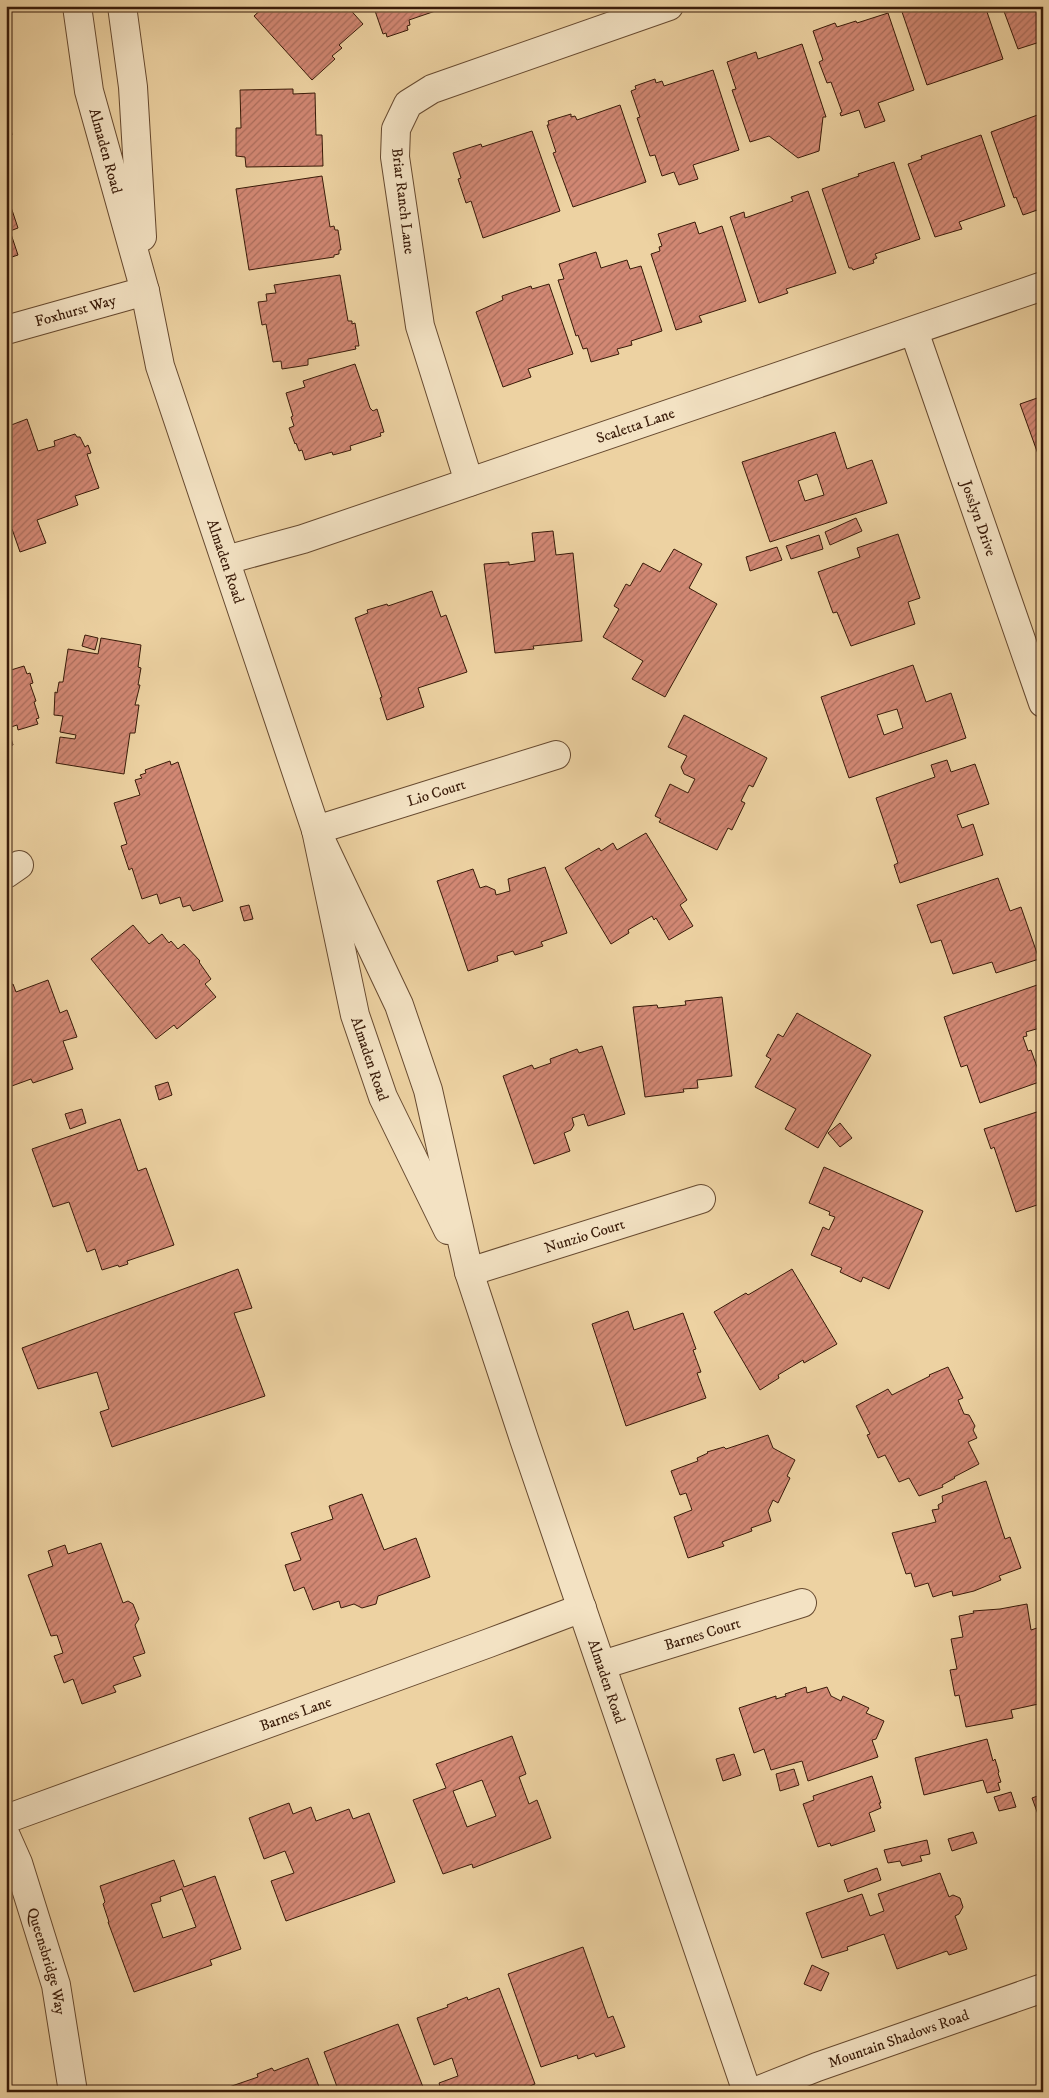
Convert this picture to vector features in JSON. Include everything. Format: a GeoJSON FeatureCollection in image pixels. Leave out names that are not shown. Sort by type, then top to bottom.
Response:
{"type":"FeatureCollection","features":[{"type":"Feature","properties":{"kind":"street","name":"Almaden Road"},"geometry":{"type":"LineString","coordinates":[[77,6],[89,91],[145,291],[160,366],[316,830],[355,1015],[383,1097],[469,1272]]}},
{"type":"Feature","properties":{"kind":"street","name":"Almaden Road"},"geometry":{"type":"LineString","coordinates":[[122,6],[133,87],[145,291]]}},
{"type":"Feature","properties":{"kind":"street","name":"Briar Ranch Lane"},"geometry":{"type":"LineString","coordinates":[[469,482],[420,326],[395,157],[396,129],[408,104],[432,89],[669,6]]}},
{"type":"Feature","properties":{"kind":"street","name":"Scaletta Lane"},"geometry":{"type":"LineString","coordinates":[[226,560],[303,539],[1043,286]]}},
{"type":"Feature","properties":{"kind":"street","name":"Foxhurst Way"},"geometry":{"type":"LineString","coordinates":[[6,330],[145,291]]}},
{"type":"Feature","properties":{"kind":"street","name":"Josslyn Drive"},"geometry":{"type":"LineString","coordinates":[[914,331],[1043,703]]}},
{"type":"Feature","properties":{"kind":"street","name":"Lio Court"},"geometry":{"type":"LineString","coordinates":[[316,830],[556,755]]}},
{"type":"Feature","properties":{"kind":"street","name":"Almaden Road"},"geometry":{"type":"LineString","coordinates":[[316,830],[399,1005],[428,1090],[469,1272],[747,2092]]}},
{"type":"Feature","properties":{"kind":"street","name":"Nunzio Court"},"geometry":{"type":"LineString","coordinates":[[469,1272],[701,1199]]}},
{"type":"Feature","properties":{"kind":"street","name":"Barnes Court"},"geometry":{"type":"LineString","coordinates":[[602,1666],[802,1603]]}},
{"type":"Feature","properties":{"kind":"street","name":"Barnes Lane"},"geometry":{"type":"LineString","coordinates":[[6,1818],[582,1608]]}},
{"type":"Feature","properties":{"kind":"street","name":"Queensbridge Way"},"geometry":{"type":"LineString","coordinates":[[6,1836],[18,1863],[56,1985],[73,2092]]}},
{"type":"Feature","properties":{"kind":"street","name":"Mountain Shadows Road"},"geometry":{"type":"LineString","coordinates":[[754,2092],[817,2067],[1043,1988]]}},
{"type":"Feature","properties":{"kind":"building"},"geometry":{"type":"Polygon","coordinates":[[[265,6],[347,6],[363,24],[339,45],[342,48],[332,56],[335,59],[312,80],[254,16],[265,6]]]}},
{"type":"Feature","properties":{"kind":"building"},"geometry":{"type":"Polygon","coordinates":[[[369,6],[450,6],[409,20],[408,30],[387,37],[386,33],[383,34],[374,8],[370,10],[369,6]]]}},
{"type":"Feature","properties":{"kind":"building"},"geometry":{"type":"Polygon","coordinates":[[[900,6],[985,6],[1003,59],[927,85],[900,6]]]}},
{"type":"Feature","properties":{"kind":"building"},"geometry":{"type":"Polygon","coordinates":[[[1002,6],[1043,6],[1043,41],[1018,49],[1002,6]]]}},
{"type":"Feature","properties":{"kind":"building"},"geometry":{"type":"Polygon","coordinates":[[[888,13],[914,90],[878,103],[885,121],[865,128],[859,110],[841,116],[840,113],[842,112],[831,82],[827,83],[819,62],[823,60],[813,31],[835,23],[837,27],[888,13]]]}},
{"type":"Feature","properties":{"kind":"building"},"geometry":{"type":"Polygon","coordinates":[[[802,44],[826,117],[823,117],[819,151],[798,158],[769,136],[750,142],[732,90],[736,89],[727,62],[756,52],[758,59],[802,44]]]}},
{"type":"Feature","properties":{"kind":"building"},"geometry":{"type":"Polygon","coordinates":[[[713,70],[739,150],[693,165],[698,179],[679,185],[674,172],[662,176],[655,155],[650,156],[637,118],[640,117],[631,91],[636,89],[635,86],[655,79],[656,83],[662,81],[664,86],[713,70]]]}},
{"type":"Feature","properties":{"kind":"building"},"geometry":{"type":"Polygon","coordinates":[[[293,89],[293,94],[315,93],[316,135],[322,135],[323,166],[246,167],[245,157],[236,156],[236,128],[241,128],[240,90],[293,89]]]}},
{"type":"Feature","properties":{"kind":"building"},"geometry":{"type":"Polygon","coordinates":[[[6,97],[12,135],[6,136],[6,97]]]}},
{"type":"Feature","properties":{"kind":"building"},"geometry":{"type":"Polygon","coordinates":[[[620,105],[646,182],[573,207],[553,153],[556,152],[547,125],[549,125],[548,121],[571,114],[571,117],[575,116],[577,120],[620,105]]]}},
{"type":"Feature","properties":{"kind":"building"},"geometry":{"type":"Polygon","coordinates":[[[1043,113],[1043,208],[1023,215],[1016,197],[1014,198],[991,132],[1043,113]]]}},
{"type":"Feature","properties":{"kind":"building"},"geometry":{"type":"Polygon","coordinates":[[[532,131],[560,211],[483,238],[471,201],[466,203],[458,179],[461,178],[453,153],[481,144],[482,147],[532,131]]]}},
{"type":"Feature","properties":{"kind":"building"},"geometry":{"type":"Polygon","coordinates":[[[981,135],[1005,206],[959,222],[962,229],[935,237],[908,164],[922,159],[921,156],[981,135]]]}},
{"type":"Feature","properties":{"kind":"building"},"geometry":{"type":"Polygon","coordinates":[[[894,162],[920,239],[875,254],[877,258],[873,260],[874,263],[853,270],[849,268],[822,189],[894,162]]]}},
{"type":"Feature","properties":{"kind":"building"},"geometry":{"type":"Polygon","coordinates":[[[322,176],[330,227],[334,226],[335,230],[338,230],[341,250],[339,250],[339,254],[334,255],[334,257],[249,270],[236,189],[322,176]]]}},
{"type":"Feature","properties":{"kind":"building"},"geometry":{"type":"Polygon","coordinates":[[[808,191],[836,273],[786,289],[788,293],[759,303],[730,217],[744,212],[745,218],[793,201],[791,197],[808,191]]]}},
{"type":"Feature","properties":{"kind":"building"},"geometry":{"type":"Polygon","coordinates":[[[6,192],[18,228],[10,231],[18,255],[6,259],[6,192]]]}},
{"type":"Feature","properties":{"kind":"building"},"geometry":{"type":"Polygon","coordinates":[[[695,222],[699,234],[722,226],[746,301],[699,316],[702,322],[676,330],[651,254],[660,251],[659,247],[662,246],[658,234],[695,222]]]}},
{"type":"Feature","properties":{"kind":"building"},"geometry":{"type":"Polygon","coordinates":[[[596,252],[601,268],[627,260],[630,269],[641,266],[662,331],[631,341],[632,345],[617,349],[619,354],[591,362],[587,348],[583,349],[578,335],[576,336],[558,280],[564,279],[559,264],[596,252]]]}},
{"type":"Feature","properties":{"kind":"building"},"geometry":{"type":"Polygon","coordinates":[[[340,275],[348,321],[352,321],[352,324],[355,323],[359,346],[355,346],[356,349],[308,359],[308,365],[282,369],[281,361],[273,362],[266,324],[262,325],[258,302],[267,301],[266,294],[276,293],[274,285],[340,275]]]}},
{"type":"Feature","properties":{"kind":"building"},"geometry":{"type":"Polygon","coordinates":[[[549,284],[573,354],[528,369],[531,377],[503,387],[476,312],[503,300],[502,296],[531,286],[532,289],[549,284]]]}},
{"type":"Feature","properties":{"kind":"building"},"geometry":{"type":"Polygon","coordinates":[[[355,364],[370,408],[373,411],[377,409],[384,432],[380,433],[381,436],[350,446],[351,450],[333,455],[332,452],[305,460],[302,450],[299,451],[295,444],[289,428],[294,426],[286,393],[305,387],[303,381],[355,364]]]}},
{"type":"Feature","properties":{"kind":"building"},"geometry":{"type":"Polygon","coordinates":[[[1043,396],[1043,468],[1020,404],[1043,396]]]}},
{"type":"Feature","properties":{"kind":"building"},"geometry":{"type":"Polygon","coordinates":[[[27,419],[38,451],[55,446],[54,441],[75,434],[77,437],[80,437],[85,447],[88,445],[91,453],[87,454],[99,488],[75,496],[78,505],[37,520],[46,543],[20,552],[12,529],[6,531],[6,427],[27,419]]]}},
{"type":"Feature","properties":{"kind":"building"},"geometry":{"type":"Polygon","coordinates":[[[835,432],[847,469],[872,460],[887,503],[770,542],[742,462],[835,432]],[[817,474],[798,481],[805,501],[824,495],[817,474]]]}},
{"type":"Feature","properties":{"kind":"building"},"geometry":{"type":"Polygon","coordinates":[[[856,518],[862,531],[830,545],[825,532],[856,518]]]}},
{"type":"Feature","properties":{"kind":"building"},"geometry":{"type":"Polygon","coordinates":[[[553,531],[556,555],[573,553],[582,641],[533,646],[534,649],[495,653],[484,564],[509,562],[509,565],[535,561],[532,533],[553,531]]]}},
{"type":"Feature","properties":{"kind":"building"},"geometry":{"type":"Polygon","coordinates":[[[898,534],[920,598],[908,602],[915,624],[851,646],[837,612],[833,613],[818,572],[860,557],[857,548],[898,534]]]}},
{"type":"Feature","properties":{"kind":"building"},"geometry":{"type":"Polygon","coordinates":[[[819,535],[823,549],[791,559],[786,546],[819,535]]]}},
{"type":"Feature","properties":{"kind":"building"},"geometry":{"type":"Polygon","coordinates":[[[777,547],[782,560],[750,571],[746,557],[777,547]]]}},
{"type":"Feature","properties":{"kind":"building"},"geometry":{"type":"Polygon","coordinates":[[[674,549],[702,564],[689,588],[717,604],[665,697],[632,679],[643,661],[603,637],[619,609],[614,606],[626,584],[630,586],[643,563],[660,572],[674,549]]]}},
{"type":"Feature","properties":{"kind":"building"},"geometry":{"type":"Polygon","coordinates":[[[432,591],[441,617],[446,615],[467,672],[418,688],[424,707],[387,720],[380,698],[382,697],[355,618],[368,613],[367,610],[387,604],[388,606],[432,591]]]}},
{"type":"Feature","properties":{"kind":"building"},"geometry":{"type":"Polygon","coordinates":[[[85,635],[98,638],[95,650],[82,646],[85,635]]]}},
{"type":"Feature","properties":{"kind":"building"},"geometry":{"type":"Polygon","coordinates":[[[101,638],[141,645],[138,667],[141,668],[138,685],[140,685],[135,705],[139,705],[135,733],[130,733],[124,774],[56,763],[60,737],[75,739],[76,735],[60,732],[63,716],[54,715],[55,692],[57,693],[59,682],[63,682],[68,649],[98,654],[101,638]]]}},
{"type":"Feature","properties":{"kind":"building"},"geometry":{"type":"Polygon","coordinates":[[[6,658],[11,670],[24,666],[27,674],[30,673],[33,683],[30,684],[39,718],[36,719],[38,724],[18,730],[17,725],[8,728],[13,745],[6,748],[6,658]]]}},
{"type":"Feature","properties":{"kind":"building"},"geometry":{"type":"Polygon","coordinates":[[[913,665],[926,702],[951,693],[966,738],[849,778],[821,697],[913,665]],[[897,709],[877,715],[884,735],[903,728],[897,709]]]}},
{"type":"Feature","properties":{"kind":"building"},"geometry":{"type":"Polygon","coordinates":[[[684,715],[767,758],[753,787],[749,785],[741,801],[745,803],[732,830],[728,828],[717,850],[659,822],[661,819],[655,816],[670,784],[688,793],[695,779],[684,774],[681,767],[687,756],[668,747],[684,715]]]}},
{"type":"Feature","properties":{"kind":"building"},"geometry":{"type":"Polygon","coordinates":[[[947,760],[951,772],[975,764],[989,804],[957,815],[962,828],[973,824],[983,855],[900,883],[894,865],[898,863],[876,798],[935,777],[931,765],[947,760]]]}},
{"type":"Feature","properties":{"kind":"building"},"geometry":{"type":"Polygon","coordinates":[[[170,761],[171,765],[178,762],[223,901],[193,911],[190,905],[183,907],[180,897],[160,904],[157,894],[142,899],[132,868],[129,870],[121,846],[127,844],[114,803],[140,795],[135,780],[142,778],[140,775],[146,773],[145,770],[170,761]]]}},
{"type":"Feature","properties":{"kind":"building"},"geometry":{"type":"Polygon","coordinates":[[[646,833],[687,900],[680,905],[693,926],[669,940],[656,918],[654,920],[652,916],[628,930],[629,933],[611,944],[565,868],[599,848],[601,851],[613,843],[617,850],[646,833]]]}},
{"type":"Feature","properties":{"kind":"building"},"geometry":{"type":"Polygon","coordinates":[[[545,867],[567,933],[541,942],[543,946],[515,955],[513,951],[497,956],[498,961],[468,971],[437,881],[473,869],[480,888],[486,886],[495,890],[496,895],[510,891],[508,879],[545,867]]]}},
{"type":"Feature","properties":{"kind":"building"},"geometry":{"type":"Polygon","coordinates":[[[998,878],[1010,911],[1021,907],[1039,959],[996,973],[992,962],[953,974],[941,940],[931,943],[917,905],[998,878]]]}},
{"type":"Feature","properties":{"kind":"building"},"geometry":{"type":"Polygon","coordinates":[[[249,905],[253,919],[244,921],[240,907],[249,905]]]}},
{"type":"Feature","properties":{"kind":"building"},"geometry":{"type":"Polygon","coordinates":[[[133,925],[149,944],[162,934],[169,943],[171,941],[178,949],[184,944],[200,961],[211,979],[205,984],[216,997],[177,1029],[174,1025],[156,1039],[91,959],[133,925]]]}},
{"type":"Feature","properties":{"kind":"building"},"geometry":{"type":"Polygon","coordinates":[[[48,980],[60,1013],[67,1010],[77,1037],[63,1041],[73,1069],[33,1083],[31,1079],[9,1087],[6,1080],[6,987],[13,984],[16,992],[48,980]]]}},
{"type":"Feature","properties":{"kind":"building"},"geometry":{"type":"Polygon","coordinates":[[[1043,983],[1043,1027],[1026,1032],[1027,1036],[1023,1037],[1028,1051],[1031,1050],[1042,1081],[980,1103],[967,1065],[961,1067],[944,1017],[1043,983]]]}},
{"type":"Feature","properties":{"kind":"building"},"geometry":{"type":"Polygon","coordinates":[[[722,997],[732,1076],[697,1080],[698,1088],[683,1089],[684,1092],[645,1097],[633,1007],[657,1005],[658,1008],[686,1005],[685,1001],[722,997]]]}},
{"type":"Feature","properties":{"kind":"building"},"geometry":{"type":"Polygon","coordinates":[[[797,1013],[871,1055],[818,1148],[785,1129],[796,1109],[755,1087],[771,1059],[766,1056],[778,1034],[783,1037],[797,1013]]]}},
{"type":"Feature","properties":{"kind":"building"},"geometry":{"type":"Polygon","coordinates":[[[602,1046],[625,1114],[588,1126],[584,1114],[572,1118],[574,1125],[571,1130],[564,1133],[570,1151],[534,1164],[503,1076],[532,1065],[534,1069],[551,1063],[550,1059],[577,1049],[579,1053],[602,1046]]]}},
{"type":"Feature","properties":{"kind":"building"},"geometry":{"type":"Polygon","coordinates":[[[168,1082],[172,1095],[159,1100],[155,1086],[168,1082]]]}},
{"type":"Feature","properties":{"kind":"building"},"geometry":{"type":"Polygon","coordinates":[[[82,1109],[86,1123],[70,1129],[65,1114],[82,1109]]]}},
{"type":"Feature","properties":{"kind":"building"},"geometry":{"type":"Polygon","coordinates":[[[1043,1110],[1043,1203],[1016,1212],[994,1147],[991,1149],[984,1129],[1043,1110]]]}},
{"type":"Feature","properties":{"kind":"building"},"geometry":{"type":"Polygon","coordinates":[[[120,1119],[138,1171],[146,1168],[174,1245],[127,1261],[128,1264],[102,1270],[95,1249],[87,1252],[69,1202],[53,1207],[32,1149],[120,1119]]]}},
{"type":"Feature","properties":{"kind":"building"},"geometry":{"type":"Polygon","coordinates":[[[840,1123],[852,1138],[840,1147],[828,1133],[840,1123]]]}},
{"type":"Feature","properties":{"kind":"building"},"geometry":{"type":"Polygon","coordinates":[[[824,1167],[923,1211],[889,1289],[863,1277],[861,1282],[840,1272],[842,1268],[811,1255],[823,1227],[829,1230],[835,1217],[829,1215],[830,1212],[809,1203],[824,1167]]]}},
{"type":"Feature","properties":{"kind":"building"},"geometry":{"type":"Polygon","coordinates":[[[238,1269],[252,1308],[234,1313],[265,1396],[112,1447],[100,1412],[109,1409],[97,1372],[38,1389],[22,1348],[238,1269]]]}},
{"type":"Feature","properties":{"kind":"building"},"geometry":{"type":"Polygon","coordinates":[[[792,1269],[837,1344],[804,1363],[803,1360],[778,1375],[779,1378],[760,1390],[714,1312],[746,1293],[748,1295],[792,1269]]]}},
{"type":"Feature","properties":{"kind":"building"},"geometry":{"type":"Polygon","coordinates":[[[628,1311],[634,1330],[683,1313],[696,1349],[693,1350],[701,1372],[697,1373],[706,1398],[626,1426],[592,1324],[628,1311]]]}},
{"type":"Feature","properties":{"kind":"building"},"geometry":{"type":"Polygon","coordinates":[[[948,1367],[963,1398],[958,1400],[964,1414],[969,1415],[975,1426],[973,1430],[977,1438],[968,1442],[979,1464],[954,1477],[942,1485],[943,1487],[919,1496],[909,1478],[899,1482],[885,1455],[878,1458],[867,1435],[870,1434],[856,1406],[888,1389],[892,1395],[948,1367]]]}},
{"type":"Feature","properties":{"kind":"building"},"geometry":{"type":"Polygon","coordinates":[[[768,1435],[773,1448],[795,1460],[787,1476],[790,1478],[778,1503],[773,1500],[768,1511],[771,1521],[751,1528],[752,1531],[722,1542],[724,1546],[688,1558],[674,1517],[692,1510],[686,1493],[680,1495],[671,1471],[698,1461],[697,1458],[707,1452],[724,1447],[726,1449],[768,1435]]]}},
{"type":"Feature","properties":{"kind":"building"},"geometry":{"type":"Polygon","coordinates":[[[986,1481],[1005,1539],[1010,1537],[1021,1568],[999,1576],[1001,1580],[974,1591],[953,1596],[952,1591],[933,1597],[928,1583],[915,1587],[911,1573],[906,1574],[892,1533],[936,1522],[932,1510],[939,1509],[938,1505],[943,1502],[942,1496],[986,1481]]]}},
{"type":"Feature","properties":{"kind":"building"},"geometry":{"type":"Polygon","coordinates":[[[362,1494],[384,1550],[416,1538],[430,1577],[378,1596],[376,1604],[362,1608],[354,1604],[341,1608],[339,1601],[313,1610],[304,1587],[294,1591],[285,1565],[301,1560],[291,1533],[333,1519],[329,1506],[362,1494]]]}},
{"type":"Feature","properties":{"kind":"building"},"geometry":{"type":"Polygon","coordinates":[[[101,1543],[123,1603],[128,1601],[133,1604],[139,1619],[135,1625],[145,1653],[133,1657],[141,1676],[113,1686],[116,1692],[82,1704],[73,1679],[64,1683],[54,1656],[63,1653],[57,1635],[51,1636],[28,1575],[53,1566],[48,1551],[65,1545],[68,1554],[101,1543]]]}},
{"type":"Feature","properties":{"kind":"building"},"geometry":{"type":"Polygon","coordinates":[[[1027,1604],[1031,1630],[1040,1627],[1043,1634],[1043,1703],[1011,1710],[1013,1718],[966,1727],[959,1695],[955,1696],[950,1670],[957,1669],[951,1639],[963,1637],[959,1616],[974,1613],[973,1611],[1027,1604]]]}},
{"type":"Feature","properties":{"kind":"building"},"geometry":{"type":"Polygon","coordinates":[[[806,1687],[807,1693],[827,1687],[831,1696],[841,1701],[843,1696],[869,1708],[866,1713],[884,1721],[876,1739],[872,1740],[878,1757],[808,1781],[802,1761],[771,1770],[764,1749],[754,1753],[739,1708],[776,1696],[776,1699],[786,1696],[785,1694],[806,1687]]]}},
{"type":"Feature","properties":{"kind":"building"},"geometry":{"type":"Polygon","coordinates":[[[512,1736],[526,1774],[519,1777],[529,1804],[537,1800],[551,1838],[473,1868],[472,1864],[443,1874],[413,1800],[446,1788],[436,1764],[512,1736]],[[482,1780],[453,1791],[467,1827],[496,1816],[482,1780]]]}},
{"type":"Feature","properties":{"kind":"building"},"geometry":{"type":"Polygon","coordinates":[[[987,1739],[993,1761],[995,1759],[999,1772],[1001,1782],[998,1783],[1000,1790],[987,1793],[983,1780],[924,1795],[915,1758],[987,1739]]]}},
{"type":"Feature","properties":{"kind":"building"},"geometry":{"type":"Polygon","coordinates":[[[734,1754],[741,1775],[723,1781],[716,1759],[734,1754]]]}},
{"type":"Feature","properties":{"kind":"building"},"geometry":{"type":"Polygon","coordinates":[[[794,1769],[799,1785],[780,1791],[776,1774],[794,1769]]]}},
{"type":"Feature","properties":{"kind":"building"},"geometry":{"type":"Polygon","coordinates":[[[872,1776],[881,1803],[879,1803],[881,1808],[869,1813],[875,1831],[831,1846],[830,1843],[818,1847],[803,1804],[814,1800],[813,1796],[872,1776]]]}},
{"type":"Feature","properties":{"kind":"building"},"geometry":{"type":"Polygon","coordinates":[[[1011,1792],[1016,1807],[999,1811],[994,1797],[1011,1792]]]}},
{"type":"Feature","properties":{"kind":"building"},"geometry":{"type":"Polygon","coordinates":[[[1043,1794],[1043,1828],[1032,1798],[1043,1794]]]}},
{"type":"Feature","properties":{"kind":"building"},"geometry":{"type":"Polygon","coordinates":[[[289,1803],[293,1814],[311,1807],[316,1821],[349,1809],[353,1819],[369,1813],[395,1882],[286,1921],[271,1881],[294,1873],[285,1851],[264,1859],[249,1818],[289,1803]]]}},
{"type":"Feature","properties":{"kind":"building"},"geometry":{"type":"Polygon","coordinates":[[[973,1832],[977,1843],[952,1851],[948,1839],[973,1832]]]}},
{"type":"Feature","properties":{"kind":"building"},"geometry":{"type":"Polygon","coordinates":[[[927,1840],[930,1854],[920,1856],[922,1861],[902,1866],[900,1861],[888,1863],[884,1850],[927,1840]]]}},
{"type":"Feature","properties":{"kind":"building"},"geometry":{"type":"Polygon","coordinates":[[[174,1860],[184,1887],[215,1876],[241,1949],[210,1960],[212,1965],[134,1992],[108,1922],[100,1886],[174,1860]],[[182,1889],[160,1897],[161,1901],[151,1904],[163,1938],[196,1927],[182,1889]]]}},
{"type":"Feature","properties":{"kind":"building"},"geometry":{"type":"Polygon","coordinates":[[[877,1868],[881,1880],[848,1892],[844,1880],[877,1868]]]}},
{"type":"Feature","properties":{"kind":"building"},"geometry":{"type":"Polygon","coordinates":[[[940,1873],[949,1897],[953,1895],[960,1898],[963,1907],[959,1914],[955,1916],[967,1949],[949,1955],[947,1951],[897,1969],[884,1934],[847,1947],[848,1950],[822,1958],[806,1913],[862,1894],[870,1916],[884,1911],[878,1894],[940,1873]]]}},
{"type":"Feature","properties":{"kind":"building"},"geometry":{"type":"Polygon","coordinates":[[[583,1947],[608,2018],[613,2016],[625,2047],[596,2057],[594,2053],[578,2059],[577,2055],[541,2067],[508,1974],[583,1947]]]}},
{"type":"Feature","properties":{"kind":"building"},"geometry":{"type":"Polygon","coordinates":[[[812,1965],[829,1973],[821,1991],[804,1984],[812,1965]]]}},
{"type":"Feature","properties":{"kind":"building"},"geometry":{"type":"Polygon","coordinates":[[[499,1988],[535,2084],[515,2092],[442,2092],[439,2083],[458,2076],[452,2058],[434,2065],[417,2018],[448,2007],[447,2005],[467,1997],[468,2000],[499,1988]]]}},
{"type":"Feature","properties":{"kind":"building"},"geometry":{"type":"Polygon","coordinates":[[[398,2024],[425,2092],[339,2092],[324,2052],[398,2024]]]}},
{"type":"Feature","properties":{"kind":"building"},"geometry":{"type":"Polygon","coordinates":[[[308,2058],[321,2092],[227,2092],[226,2088],[258,2077],[257,2074],[272,2068],[274,2071],[308,2058]]]}}]}
